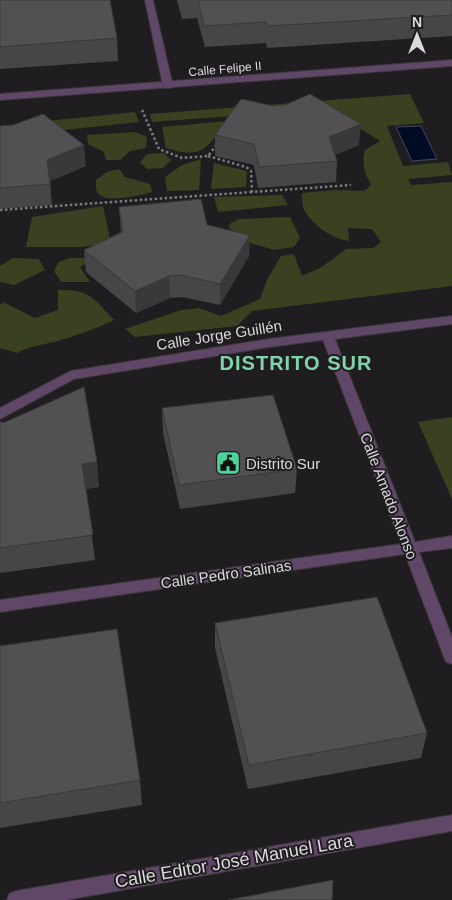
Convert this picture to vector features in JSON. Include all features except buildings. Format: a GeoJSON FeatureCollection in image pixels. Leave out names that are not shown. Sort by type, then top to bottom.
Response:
{"type":"FeatureCollection","features":[{"type":"Feature","properties":{"kind":"street"},"geometry":{"type":"LineString","coordinates":[[149,0],[168,86]]}},
{"type":"Feature","properties":{"kind":"street","name":"Calle Felipe II"},"geometry":{"type":"LineString","coordinates":[[0,97],[168,86],[452,63]]}},
{"type":"Feature","properties":{"kind":"street","name":"Calle Jorge Guillén"},"geometry":{"type":"LineString","coordinates":[[0,414],[71,375],[327,335],[452,320]]}},
{"type":"Feature","properties":{"kind":"street","name":"Calle Amado Alonso"},"geometry":{"type":"LineString","coordinates":[[327,335],[452,657]]}},
{"type":"Feature","properties":{"kind":"street","name":"Calle Pedro Salinas"},"geometry":{"type":"LineString","coordinates":[[0,606],[452,542]]}},
{"type":"Feature","properties":{"kind":"street","name":"Calle Editor José Manuel Lara"},"geometry":{"type":"LineString","coordinates":[[16,900],[452,823]]}},
{"type":"Feature","properties":{"kind":"path"},"geometry":{"type":"LineString","coordinates":[[132,88],[159,150],[182,158],[208,156],[246,167],[251,171],[252,192]]}},
{"type":"Feature","properties":{"kind":"path"},"geometry":{"type":"LineString","coordinates":[[208,156],[219,142]]}},
{"type":"Feature","properties":{"kind":"path"},"geometry":{"type":"LineString","coordinates":[[0,210],[351,185]]}},
{"type":"Feature","properties":{"kind":"green space"},"geometry":{"type":"Polygon","coordinates":[[[410,94],[424,123],[387,126],[403,166],[448,162],[452,175],[408,179],[411,185],[452,182],[452,286],[252,311],[237,326],[135,337],[125,329],[181,310],[199,308],[221,316],[260,299],[267,280],[281,256],[294,254],[302,276],[322,267],[346,249],[373,248],[381,242],[372,229],[348,228],[349,241],[336,237],[317,226],[303,207],[302,193],[335,190],[364,191],[371,185],[364,168],[365,150],[380,141],[329,109],[152,122],[150,114],[410,94]]]}},
{"type":"Feature","properties":{"kind":"green space"},"geometry":{"type":"Polygon","coordinates":[[[135,112],[139,122],[26,134],[27,123],[135,112]]]}},
{"type":"Feature","properties":{"kind":"green space"},"geometry":{"type":"Polygon","coordinates":[[[228,121],[203,149],[188,153],[166,148],[162,127],[228,121]]]}},
{"type":"Feature","properties":{"kind":"green space"},"geometry":{"type":"Polygon","coordinates":[[[135,132],[147,137],[146,148],[130,151],[120,160],[106,160],[104,152],[88,144],[87,135],[135,132]]]}},
{"type":"Feature","properties":{"kind":"green space"},"geometry":{"type":"Polygon","coordinates":[[[164,153],[171,160],[163,168],[147,169],[140,162],[147,154],[164,153]]]}},
{"type":"Feature","properties":{"kind":"green space"},"geometry":{"type":"Polygon","coordinates":[[[201,159],[199,190],[167,191],[165,177],[182,165],[201,159]]]}},
{"type":"Feature","properties":{"kind":"green space"},"geometry":{"type":"Polygon","coordinates":[[[214,163],[247,171],[246,187],[211,189],[214,163]]]}},
{"type":"Feature","properties":{"kind":"green space"},"geometry":{"type":"Polygon","coordinates":[[[119,169],[125,177],[150,184],[152,192],[117,198],[100,195],[97,190],[96,180],[107,172],[119,169]]]}},
{"type":"Feature","properties":{"kind":"green space"},"geometry":{"type":"Polygon","coordinates":[[[282,195],[288,205],[218,212],[214,197],[282,195]]]}},
{"type":"Feature","properties":{"kind":"green space"},"geometry":{"type":"Polygon","coordinates":[[[103,206],[111,243],[82,247],[26,247],[32,217],[103,206]]]}},
{"type":"Feature","properties":{"kind":"green space"},"geometry":{"type":"Polygon","coordinates":[[[290,217],[300,238],[294,247],[274,250],[237,239],[228,225],[239,219],[290,217]]]}},
{"type":"Feature","properties":{"kind":"green space"},"geometry":{"type":"Polygon","coordinates":[[[13,258],[39,259],[45,270],[14,285],[0,282],[0,266],[13,258]]]}},
{"type":"Feature","properties":{"kind":"green space"},"geometry":{"type":"Polygon","coordinates":[[[70,258],[94,258],[80,267],[90,282],[61,282],[54,271],[59,262],[70,258]]]}},
{"type":"Feature","properties":{"kind":"green space"},"geometry":{"type":"Polygon","coordinates":[[[58,290],[78,291],[90,296],[114,320],[79,334],[17,353],[0,348],[0,305],[3,302],[35,318],[58,310],[58,290]]]}},
{"type":"Feature","properties":{"kind":"green space"},"geometry":{"type":"Polygon","coordinates":[[[452,417],[452,499],[418,422],[452,417]]]}},
{"type":"Feature","properties":{"kind":"water"},"geometry":{"type":"Polygon","coordinates":[[[421,126],[437,159],[412,161],[396,127],[421,126]]]}},
{"type":"Feature","properties":{"kind":"place","name":"Distrito Sur"},"geometry":{"type":"Point","coordinates":[228,463]}},
{"type":"Feature","properties":{"kind":"district","name":"DISTRITO SUR"},"geometry":{"type":"Point","coordinates":[296,363]}}]}
